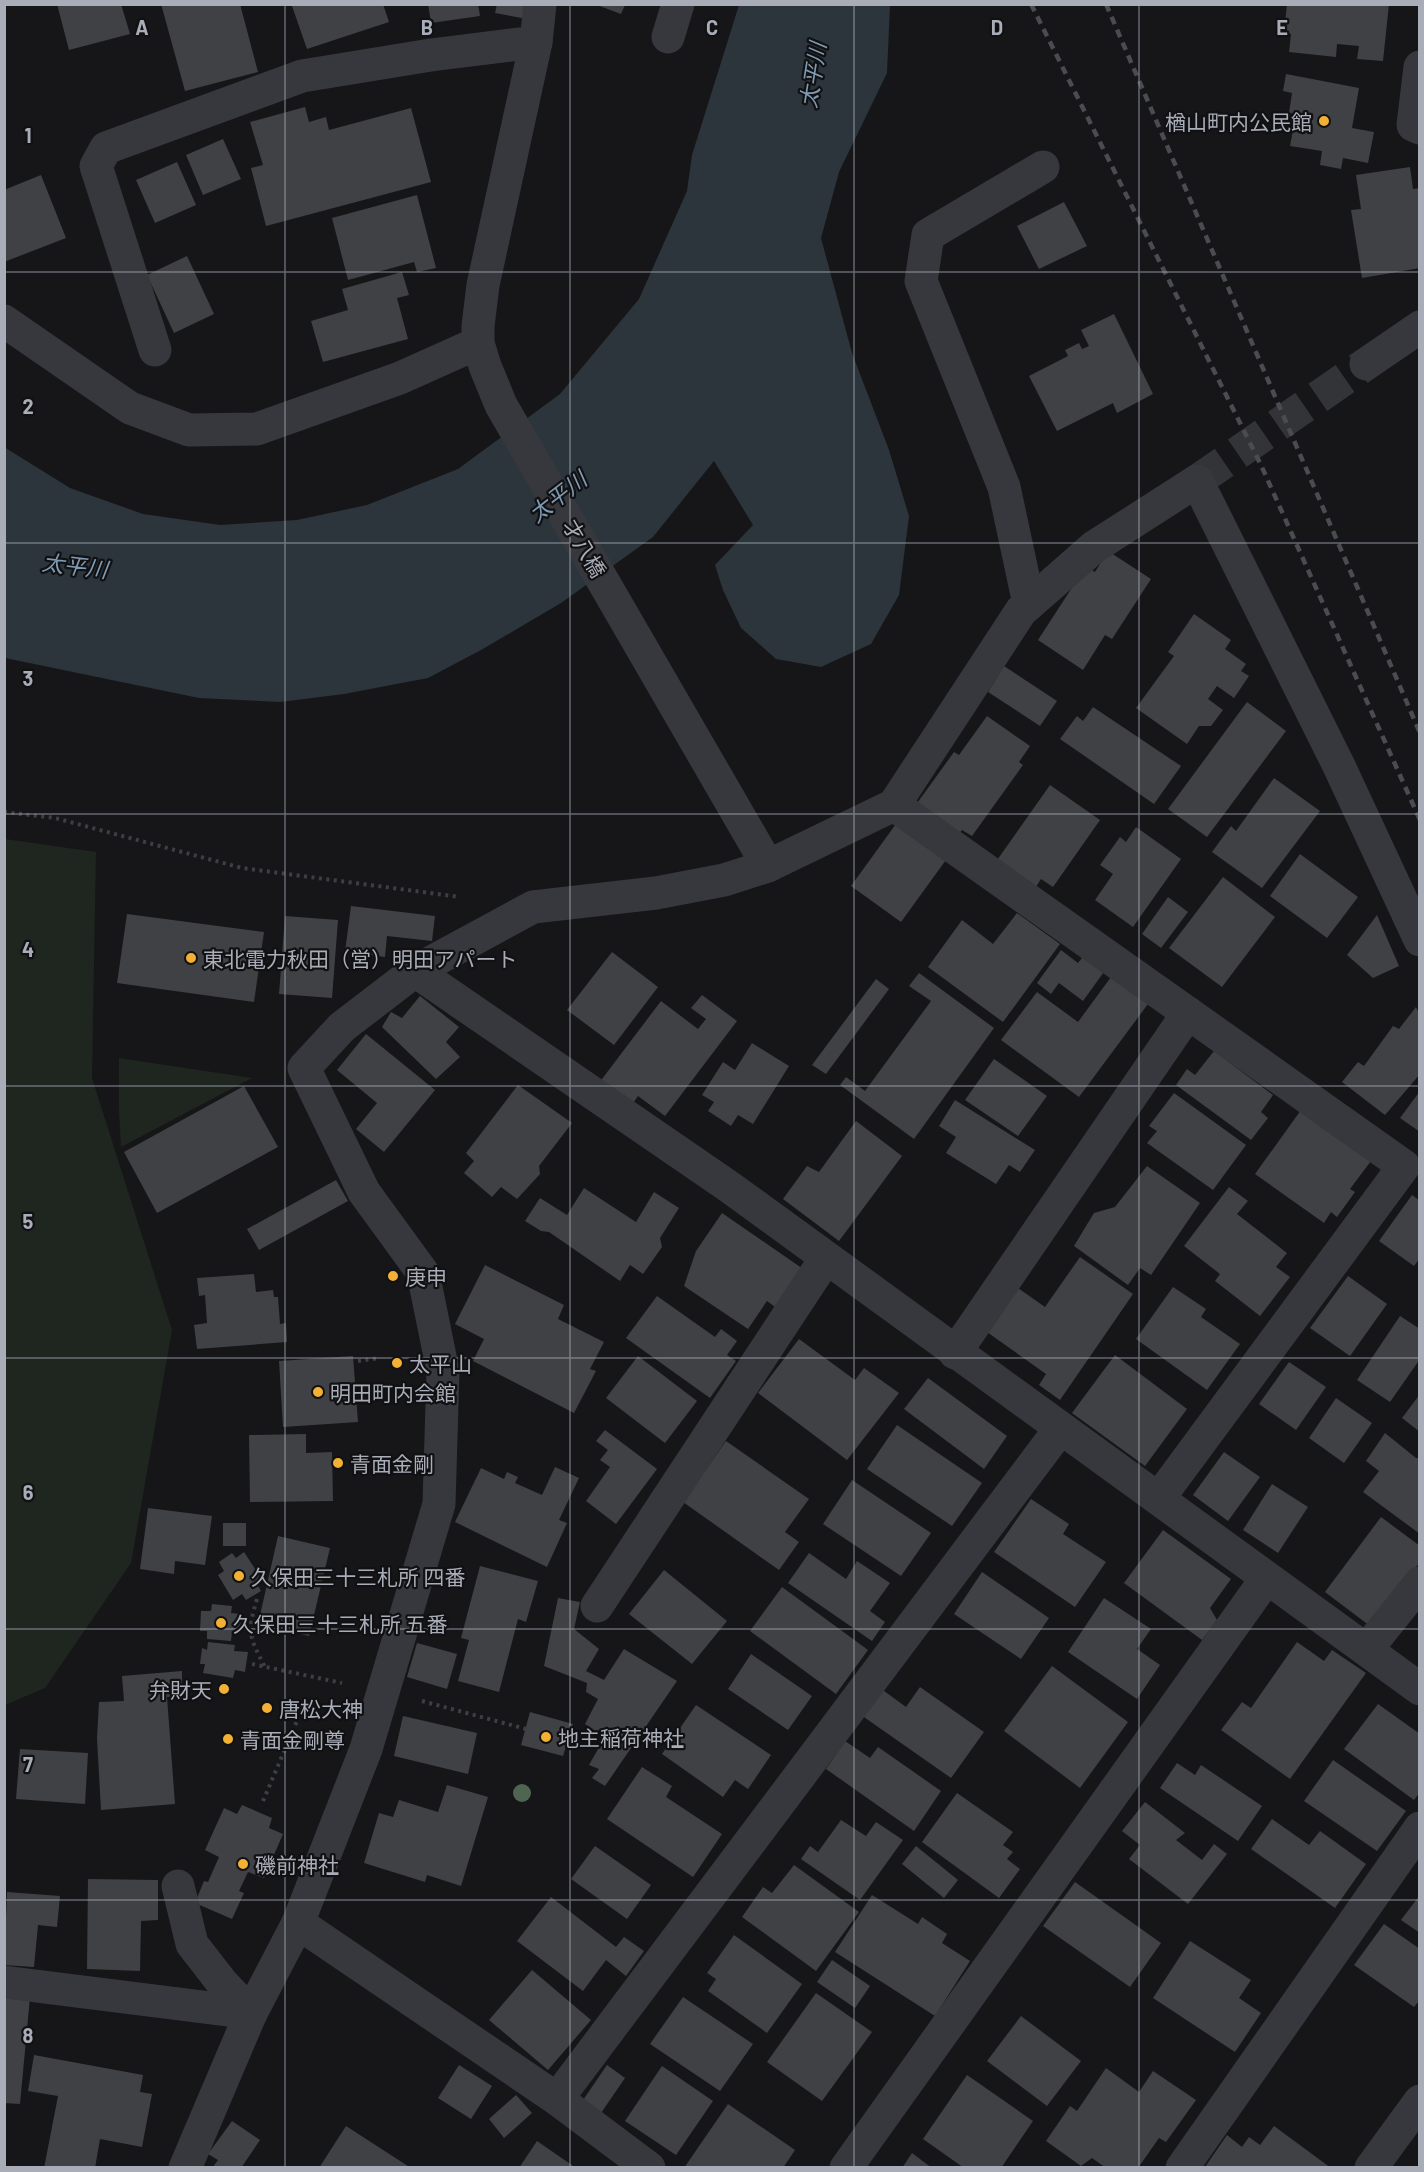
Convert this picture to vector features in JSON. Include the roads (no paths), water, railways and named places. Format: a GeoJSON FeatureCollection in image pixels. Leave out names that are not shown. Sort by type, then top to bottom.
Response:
{"type":"FeatureCollection","features":[{"type":"Feature","properties":{"kind":"street"},"geometry":{"type":"LineString","coordinates":[[4,321],[130,408],[189,430],[257,429],[400,378],[482,355],[478,326],[483,285],[536,42],[540,4]]}},
{"type":"Feature","properties":{"kind":"street"},"geometry":{"type":"LineString","coordinates":[[668,36],[678,4]]}},
{"type":"Feature","properties":{"kind":"street"},"geometry":{"type":"LineString","coordinates":[[155,350],[96,166],[106,148],[302,76],[431,55],[536,42]]}},
{"type":"Feature","properties":{"kind":"street"},"geometry":{"type":"LineString","coordinates":[[1419,67],[1413,125],[1419,128]]}},
{"type":"Feature","properties":{"kind":"street"},"geometry":{"type":"LineString","coordinates":[[1029,604],[1004,486],[921,281],[928,235],[1043,167]]}},
{"type":"Feature","properties":{"kind":"street"},"geometry":{"type":"LineString","coordinates":[[1366,364],[1419,327]]}},
{"type":"Feature","properties":{"kind":"street","name":"才八橋"},"geometry":{"type":"LineString","coordinates":[[482,355],[501,405],[768,866]]}},
{"type":"Feature","properties":{"kind":"street"},"geometry":{"type":"LineString","coordinates":[[185,2168],[251,2013],[298,1923],[366,1749],[440,1504],[442,1371],[423,1274],[364,1192],[304,1068],[342,1027],[415,971],[533,907],[656,893],[724,880],[768,866],[894,805],[1021,610],[1094,547],[1197,481],[1339,766],[1419,940]]}},
{"type":"Feature","properties":{"kind":"street"},"geometry":{"type":"LineString","coordinates":[[894,805],[1404,1166],[1159,1498]]}},
{"type":"Feature","properties":{"kind":"street"},"geometry":{"type":"LineString","coordinates":[[415,971],[728,1186],[1419,1689]]}},
{"type":"Feature","properties":{"kind":"street"},"geometry":{"type":"LineString","coordinates":[[955,1353],[1188,1013]]}},
{"type":"Feature","properties":{"kind":"street"},"geometry":{"type":"LineString","coordinates":[[597,1606],[826,1258]]}},
{"type":"Feature","properties":{"kind":"street"},"geometry":{"type":"LineString","coordinates":[[557,2099],[1060,1429]]}},
{"type":"Feature","properties":{"kind":"street"},"geometry":{"type":"LineString","coordinates":[[846,2168],[1266,1579]]}},
{"type":"Feature","properties":{"kind":"street"},"geometry":{"type":"LineString","coordinates":[[1367,1649],[1419,1582]]}},
{"type":"Feature","properties":{"kind":"street"},"geometry":{"type":"LineString","coordinates":[[1182,2168],[1419,1828]]}},
{"type":"Feature","properties":{"kind":"street"},"geometry":{"type":"LineString","coordinates":[[178,1886],[192,1944],[223,1984],[251,2013]]}},
{"type":"Feature","properties":{"kind":"street"},"geometry":{"type":"LineString","coordinates":[[298,1923],[557,2099],[649,2168]]}},
{"type":"Feature","properties":{"kind":"street"},"geometry":{"type":"LineString","coordinates":[[4,1982],[251,2013]]}},
{"type":"Feature","properties":{"kind":"street"},"geometry":{"type":"LineString","coordinates":[[1371,2168],[1419,2101]]}},
{"type":"Feature","properties":{"kind":"water","name":"太平川"},"geometry":{"type":"Polygon","coordinates":[[[739,5],[890,5],[887,73],[839,172],[821,238],[852,353],[889,450],[909,516],[899,595],[871,644],[821,667],[776,659],[741,628],[723,590],[715,565],[753,525],[714,461],[653,537],[561,603],[428,678],[344,694],[280,702],[199,698],[5,658],[4,447],[70,488],[143,514],[220,525],[297,520],[367,505],[458,469],[560,394],[639,299],[687,191],[692,155],[739,5]]]}},
{"type":"Feature","properties":{"kind":"tunnel"},"geometry":{"type":"LineString","coordinates":[[1197,481],[1366,364]]}},
{"type":"Feature","properties":{"kind":"railway"},"geometry":{"type":"LineString","coordinates":[[1031,4],[1261,465],[1420,820]]}},
{"type":"Feature","properties":{"kind":"railway"},"geometry":{"type":"LineString","coordinates":[[1106,4],[1420,733]]}},
{"type":"Feature","properties":{"kind":"place","name":"楢山町内公民館"},"geometry":{"type":"Point","coordinates":[1324,121]}},
{"type":"Feature","properties":{"kind":"place","name":"東北電力秋田（営）明田アパート"},"geometry":{"type":"Point","coordinates":[191,958]}},
{"type":"Feature","properties":{"kind":"place","name":"庚申"},"geometry":{"type":"Point","coordinates":[393,1276]}},
{"type":"Feature","properties":{"kind":"place","name":"太平山"},"geometry":{"type":"Point","coordinates":[397,1363]}},
{"type":"Feature","properties":{"kind":"place","name":"明田町内会館"},"geometry":{"type":"Point","coordinates":[318,1392]}},
{"type":"Feature","properties":{"kind":"place","name":"青面金剛"},"geometry":{"type":"Point","coordinates":[338,1463]}},
{"type":"Feature","properties":{"kind":"place","name":"久保田三十三札所 四番"},"geometry":{"type":"Point","coordinates":[239,1576]}},
{"type":"Feature","properties":{"kind":"place","name":"久保田三十三札所 五番"},"geometry":{"type":"Point","coordinates":[221,1623]}},
{"type":"Feature","properties":{"kind":"place","name":"弁財天"},"geometry":{"type":"Point","coordinates":[224,1689]}},
{"type":"Feature","properties":{"kind":"place","name":"唐松大神"},"geometry":{"type":"Point","coordinates":[267,1708]}},
{"type":"Feature","properties":{"kind":"place","name":"地主稲荷神社"},"geometry":{"type":"Point","coordinates":[546,1737]}},
{"type":"Feature","properties":{"kind":"place","name":"青面金剛尊"},"geometry":{"type":"Point","coordinates":[228,1739]}},
{"type":"Feature","properties":{"kind":"place","name":"磯前神社"},"geometry":{"type":"Point","coordinates":[243,1864]}}]}
